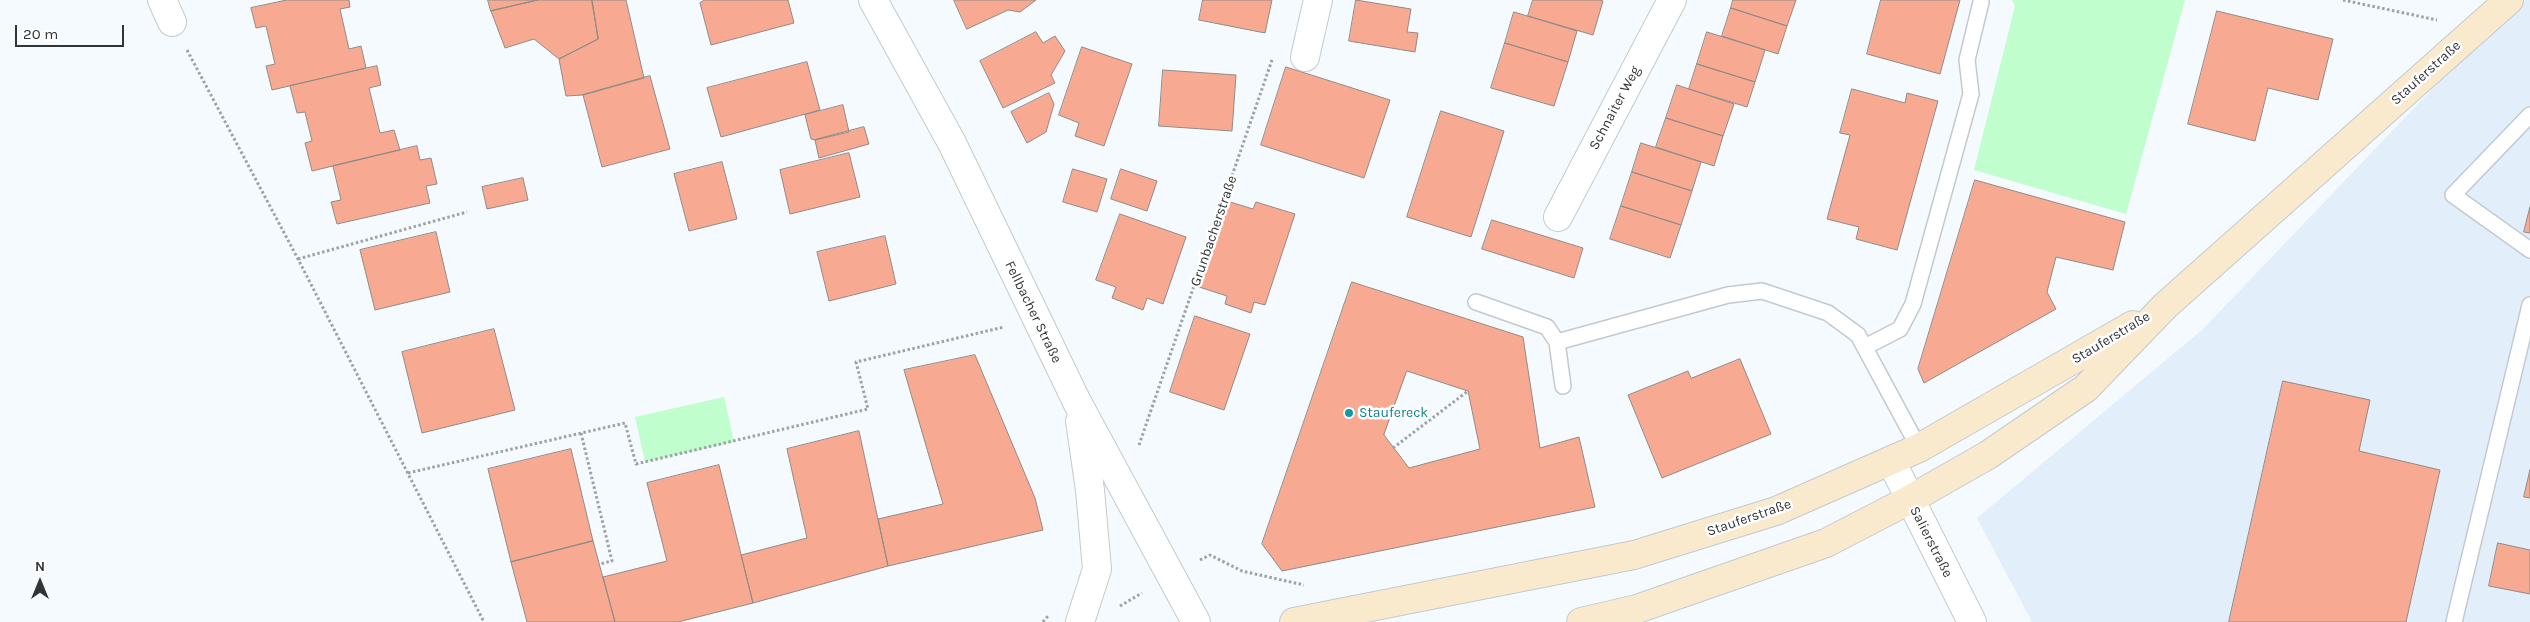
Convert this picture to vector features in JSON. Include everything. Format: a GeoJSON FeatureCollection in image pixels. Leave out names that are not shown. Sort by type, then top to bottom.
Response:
{"type":"FeatureCollection","features":[{"type":"Feature","properties":{"kind":"main road","name":"Stauferstraße"},"geometry":{"type":"LineString","coordinates":[[1581,622],[1637,609],[1826,543],[1910,500],[1988,455],[2086,388],[2165,306],[2475,28],[2509,0]]}},
{"type":"Feature","properties":{"kind":"main road","name":"Stauferstraße"},"geometry":{"type":"LineString","coordinates":[[1303,620],[1634,555],[1776,511],[1919,448],[2165,306]]}},
{"type":"Feature","properties":{"kind":"street","name":"Fellbacher Straße"},"geometry":{"type":"LineString","coordinates":[[873,0],[952,143],[1077,402],[1196,622]]}},
{"type":"Feature","properties":{"kind":"street"},"geometry":{"type":"LineString","coordinates":[[1305,58],[1318,0]]}},
{"type":"Feature","properties":{"kind":"street","name":"Schnaiter Weg"},"geometry":{"type":"LineString","coordinates":[[1558,217],[1672,0]]}},
{"type":"Feature","properties":{"kind":"street"},"geometry":{"type":"LineString","coordinates":[[1077,402],[1090,490],[1097,569],[1080,622]]}},
{"type":"Feature","properties":{"kind":"street","name":"Salierstraße"},"geometry":{"type":"LineString","coordinates":[[1891,461],[1972,622]]}},
{"type":"Feature","properties":{"kind":"lane"},"geometry":{"type":"LineString","coordinates":[[1864,347],[1900,329],[1913,304],[1971,94],[1967,60],[1981,2]]}},
{"type":"Feature","properties":{"kind":"lane"},"geometry":{"type":"LineString","coordinates":[[2530,115],[2453,196],[2530,250]]}},
{"type":"Feature","properties":{"kind":"lane"},"geometry":{"type":"LineString","coordinates":[[1558,342],[1728,295],[1762,291],[1828,313],[1858,335],[1919,448]]}},
{"type":"Feature","properties":{"kind":"lane"},"geometry":{"type":"LineString","coordinates":[[1476,302],[1548,327],[1558,342],[1563,386]]}},
{"type":"Feature","properties":{"kind":"lane"},"geometry":{"type":"LineString","coordinates":[[2454,622],[2530,305]]}},
{"type":"Feature","properties":{"kind":"path"},"geometry":{"type":"LineString","coordinates":[[2343,0],[2475,28]]}},
{"type":"Feature","properties":{"kind":"path"},"geometry":{"type":"LineString","coordinates":[[167,11],[298,259],[484,622]]}},
{"type":"Feature","properties":{"kind":"path","name":"Grunbacherstraße"},"geometry":{"type":"LineString","coordinates":[[1123,488],[1204,260],[1271,60],[1305,58]]}},
{"type":"Feature","properties":{"kind":"path"},"geometry":{"type":"LineString","coordinates":[[298,259],[467,212]]}},
{"type":"Feature","properties":{"kind":"path"},"geometry":{"type":"LineString","coordinates":[[408,473],[625,423],[636,464],[868,409],[856,362],[1037,319]]}},
{"type":"Feature","properties":{"kind":"path"},"geometry":{"type":"LineString","coordinates":[[1393,448],[1468,391]]}},
{"type":"Feature","properties":{"kind":"path"},"geometry":{"type":"LineString","coordinates":[[581,433],[612,561],[600,564]]}},
{"type":"Feature","properties":{"kind":"path"},"geometry":{"type":"LineString","coordinates":[[1113,610],[1210,555],[1242,570],[1305,585],[1303,620]]}},
{"type":"Feature","properties":{"kind":"shaded area"},"geometry":{"type":"Polygon","coordinates":[[[2523,0],[2530,0],[2530,622],[2032,622],[1977,518],[2203,329],[2501,17],[2523,0]]]}},
{"type":"Feature","properties":{"kind":"green space"},"geometry":{"type":"Polygon","coordinates":[[[2012,0],[2185,0],[2126,214],[1974,170],[2015,6],[2012,0]]]}},
{"type":"Feature","properties":{"kind":"green space"},"geometry":{"type":"Polygon","coordinates":[[[724,397],[734,442],[645,462],[635,417],[724,397]]]}},
{"type":"Feature","properties":{"kind":"building"},"geometry":{"type":"Polygon","coordinates":[[[287,0],[349,0],[350,7],[340,9],[349,49],[361,46],[366,68],[272,90],[266,66],[275,64],[266,26],[256,28],[251,8],[287,0]]]}},
{"type":"Feature","properties":{"kind":"building"},"geometry":{"type":"Polygon","coordinates":[[[488,0],[538,0],[491,11],[488,0]]]}},
{"type":"Feature","properties":{"kind":"building"},"geometry":{"type":"Polygon","coordinates":[[[538,0],[592,0],[598,39],[559,59],[534,39],[505,48],[491,11],[538,0]]]}},
{"type":"Feature","properties":{"kind":"building"},"geometry":{"type":"Polygon","coordinates":[[[592,0],[626,0],[644,78],[583,95],[566,96],[559,59],[598,39],[592,0]]]}},
{"type":"Feature","properties":{"kind":"building"},"geometry":{"type":"Polygon","coordinates":[[[705,0],[788,0],[794,23],[711,45],[700,3],[705,0]]]}},
{"type":"Feature","properties":{"kind":"building"},"geometry":{"type":"Polygon","coordinates":[[[954,0],[1036,0],[1020,12],[1008,10],[967,29],[954,0]]]}},
{"type":"Feature","properties":{"kind":"building"},"geometry":{"type":"Polygon","coordinates":[[[1203,0],[1272,0],[1265,33],[1199,20],[1203,0]]]}},
{"type":"Feature","properties":{"kind":"building"},"geometry":{"type":"Polygon","coordinates":[[[1356,0],[1411,9],[1407,32],[1418,33],[1415,52],[1349,41],[1356,0]]]}},
{"type":"Feature","properties":{"kind":"building"},"geometry":{"type":"Polygon","coordinates":[[[1533,0],[1603,1],[1593,35],[1528,16],[1533,0]]]}},
{"type":"Feature","properties":{"kind":"building"},"geometry":{"type":"Polygon","coordinates":[[[1733,0],[1796,0],[1787,26],[1731,8],[1733,0]]]}},
{"type":"Feature","properties":{"kind":"building"},"geometry":{"type":"Polygon","coordinates":[[[1881,0],[1960,0],[1940,74],[1867,54],[1881,0]]]}},
{"type":"Feature","properties":{"kind":"building"},"geometry":{"type":"Polygon","coordinates":[[[1731,8],[1787,26],[1778,54],[1722,36],[1731,8]]]}},
{"type":"Feature","properties":{"kind":"building"},"geometry":{"type":"Polygon","coordinates":[[[2217,11],[2333,39],[2318,100],[2268,88],[2255,141],[2188,124],[2217,11]]]}},
{"type":"Feature","properties":{"kind":"building"},"geometry":{"type":"Polygon","coordinates":[[[1514,12],[1577,31],[1568,62],[1505,43],[1514,12]]]}},
{"type":"Feature","properties":{"kind":"building"},"geometry":{"type":"Polygon","coordinates":[[[1036,32],[1043,43],[1055,36],[1065,51],[1051,75],[1055,83],[1003,108],[980,61],[1036,32]]]}},
{"type":"Feature","properties":{"kind":"building"},"geometry":{"type":"Polygon","coordinates":[[[1707,32],[1765,50],[1755,82],[1697,64],[1707,32]]]}},
{"type":"Feature","properties":{"kind":"building"},"geometry":{"type":"Polygon","coordinates":[[[1505,43],[1568,62],[1554,106],[1491,88],[1505,43]]]}},
{"type":"Feature","properties":{"kind":"building"},"geometry":{"type":"Polygon","coordinates":[[[1082,47],[1132,64],[1104,146],[1075,136],[1079,123],[1059,115],[1082,47]]]}},
{"type":"Feature","properties":{"kind":"building"},"geometry":{"type":"Polygon","coordinates":[[[807,62],[820,110],[721,137],[707,88],[807,62]]]}},
{"type":"Feature","properties":{"kind":"building"},"geometry":{"type":"Polygon","coordinates":[[[1697,64],[1755,82],[1747,107],[1689,89],[1697,64]]]}},
{"type":"Feature","properties":{"kind":"building"},"geometry":{"type":"Polygon","coordinates":[[[377,66],[381,85],[369,88],[380,133],[394,130],[400,150],[312,171],[305,143],[312,141],[305,112],[297,113],[290,86],[377,66]]]}},
{"type":"Feature","properties":{"kind":"building"},"geometry":{"type":"Polygon","coordinates":[[[1286,67],[1390,100],[1364,178],[1261,145],[1286,67]]]}},
{"type":"Feature","properties":{"kind":"building"},"geometry":{"type":"Polygon","coordinates":[[[1163,70],[1236,75],[1232,131],[1159,126],[1163,70]]]}},
{"type":"Feature","properties":{"kind":"building"},"geometry":{"type":"Polygon","coordinates":[[[650,76],[670,149],[602,167],[583,95],[650,76]]]}},
{"type":"Feature","properties":{"kind":"building"},"geometry":{"type":"Polygon","coordinates":[[[1677,85],[1734,104],[1723,136],[1666,118],[1677,85]]]}},
{"type":"Feature","properties":{"kind":"building"},"geometry":{"type":"Polygon","coordinates":[[[1852,89],[1905,103],[1907,93],[1938,101],[1897,250],[1856,239],[1859,227],[1827,219],[1850,135],[1840,133],[1852,89]]]}},
{"type":"Feature","properties":{"kind":"building"},"geometry":{"type":"Polygon","coordinates":[[[1049,93],[1054,104],[1046,132],[1027,143],[1011,112],[1049,93]]]}},
{"type":"Feature","properties":{"kind":"building"},"geometry":{"type":"Polygon","coordinates":[[[843,105],[849,132],[815,140],[811,139],[805,115],[843,105]]]}},
{"type":"Feature","properties":{"kind":"building"},"geometry":{"type":"Polygon","coordinates":[[[1441,111],[1504,131],[1471,237],[1407,217],[1441,111]]]}},
{"type":"Feature","properties":{"kind":"building"},"geometry":{"type":"Polygon","coordinates":[[[1666,118],[1723,136],[1714,166],[1656,147],[1666,118]]]}},
{"type":"Feature","properties":{"kind":"building"},"geometry":{"type":"Polygon","coordinates":[[[864,127],[869,144],[819,158],[815,140],[864,127]]]}},
{"type":"Feature","properties":{"kind":"building"},"geometry":{"type":"Polygon","coordinates":[[[1641,143],[1701,162],[1692,191],[1632,172],[1641,143]]]}},
{"type":"Feature","properties":{"kind":"building"},"geometry":{"type":"Polygon","coordinates":[[[417,146],[420,160],[431,158],[437,184],[426,186],[430,203],[337,224],[331,202],[341,200],[333,166],[417,146]]]}},
{"type":"Feature","properties":{"kind":"building"},"geometry":{"type":"Polygon","coordinates":[[[849,153],[860,197],[790,214],[780,170],[849,153]]]}},
{"type":"Feature","properties":{"kind":"building"},"geometry":{"type":"Polygon","coordinates":[[[722,162],[737,219],[689,231],[674,174],[722,162]]]}},
{"type":"Feature","properties":{"kind":"building"},"geometry":{"type":"Polygon","coordinates":[[[1073,169],[1107,179],[1097,212],[1063,202],[1073,169]]]}},
{"type":"Feature","properties":{"kind":"building"},"geometry":{"type":"Polygon","coordinates":[[[1121,169],[1157,181],[1147,211],[1111,199],[1121,169]]]}},
{"type":"Feature","properties":{"kind":"building"},"geometry":{"type":"Polygon","coordinates":[[[1632,172],[1692,191],[1681,225],[1621,206],[1632,172]]]}},
{"type":"Feature","properties":{"kind":"building"},"geometry":{"type":"Polygon","coordinates":[[[523,178],[528,200],[487,209],[482,187],[523,178]]]}},
{"type":"Feature","properties":{"kind":"building"},"geometry":{"type":"Polygon","coordinates":[[[1975,180],[2125,222],[2113,270],[2056,257],[2047,292],[2056,309],[1924,383],[1918,369],[1975,180]]]}},
{"type":"Feature","properties":{"kind":"building"},"geometry":{"type":"Polygon","coordinates":[[[1227,201],[1253,209],[1256,202],[1295,214],[1265,305],[1254,302],[1251,313],[1225,304],[1227,296],[1199,287],[1227,201]]]}},
{"type":"Feature","properties":{"kind":"building"},"geometry":{"type":"Polygon","coordinates":[[[1621,206],[1681,225],[1670,258],[1610,239],[1621,206]]]}},
{"type":"Feature","properties":{"kind":"building"},"geometry":{"type":"Polygon","coordinates":[[[2530,207],[2530,233],[2524,232],[2530,207]]]}},
{"type":"Feature","properties":{"kind":"building"},"geometry":{"type":"Polygon","coordinates":[[[1120,214],[1186,237],[1163,304],[1147,298],[1143,310],[1112,298],[1116,287],[1096,280],[1120,214]]]}},
{"type":"Feature","properties":{"kind":"building"},"geometry":{"type":"Polygon","coordinates":[[[1492,220],[1583,248],[1574,278],[1482,249],[1492,220]]]}},
{"type":"Feature","properties":{"kind":"building"},"geometry":{"type":"Polygon","coordinates":[[[436,232],[450,292],[375,310],[360,250],[436,232]]]}},
{"type":"Feature","properties":{"kind":"building"},"geometry":{"type":"Polygon","coordinates":[[[885,236],[896,284],[829,301],[817,252],[885,236]]]}},
{"type":"Feature","properties":{"kind":"building","name":"Staufereck"},"geometry":{"type":"Polygon","coordinates":[[[1352,282],[1523,337],[1540,448],[1579,437],[1595,507],[1282,571],[1262,544],[1352,282]],[[1407,371],[1384,435],[1409,468],[1480,449],[1468,391],[1407,371]]]}},
{"type":"Feature","properties":{"kind":"building"},"geometry":{"type":"Polygon","coordinates":[[[1195,316],[1250,334],[1224,410],[1170,392],[1195,316]]]}},
{"type":"Feature","properties":{"kind":"building"},"geometry":{"type":"Polygon","coordinates":[[[494,329],[515,410],[422,433],[402,352],[494,329]]]}},
{"type":"Feature","properties":{"kind":"building"},"geometry":{"type":"Polygon","coordinates":[[[975,355],[1035,498],[1043,530],[888,566],[878,519],[943,504],[904,370],[975,355]]]}},
{"type":"Feature","properties":{"kind":"building"},"geometry":{"type":"Polygon","coordinates":[[[1740,359],[1771,434],[1662,478],[1628,395],[1688,371],[1691,378],[1740,359]]]}},
{"type":"Feature","properties":{"kind":"building"},"geometry":{"type":"Polygon","coordinates":[[[2283,381],[2370,400],[2359,451],[2440,470],[2406,622],[2229,622],[2283,381]]]}},
{"type":"Feature","properties":{"kind":"building"},"geometry":{"type":"Polygon","coordinates":[[[859,431],[888,566],[753,603],[741,555],[807,538],[787,449],[859,431]]]}},
{"type":"Feature","properties":{"kind":"building"},"geometry":{"type":"Polygon","coordinates":[[[571,449],[593,541],[511,562],[488,469],[571,449]]]}},
{"type":"Feature","properties":{"kind":"building"},"geometry":{"type":"Polygon","coordinates":[[[719,465],[753,603],[678,622],[615,622],[603,577],[667,561],[647,483],[719,465]]]}},
{"type":"Feature","properties":{"kind":"building"},"geometry":{"type":"Polygon","coordinates":[[[2530,470],[2530,498],[2524,497],[2530,470]]]}},
{"type":"Feature","properties":{"kind":"building"},"geometry":{"type":"Polygon","coordinates":[[[593,541],[615,622],[527,622],[511,562],[593,541]]]}},
{"type":"Feature","properties":{"kind":"building"},"geometry":{"type":"Polygon","coordinates":[[[2498,543],[2530,550],[2530,594],[2489,586],[2498,543]]]}},
{"type":"Feature","properties":{"kind":"place","name":"Staufereck"},"geometry":{"type":"Point","coordinates":[1349,413]}}]}
